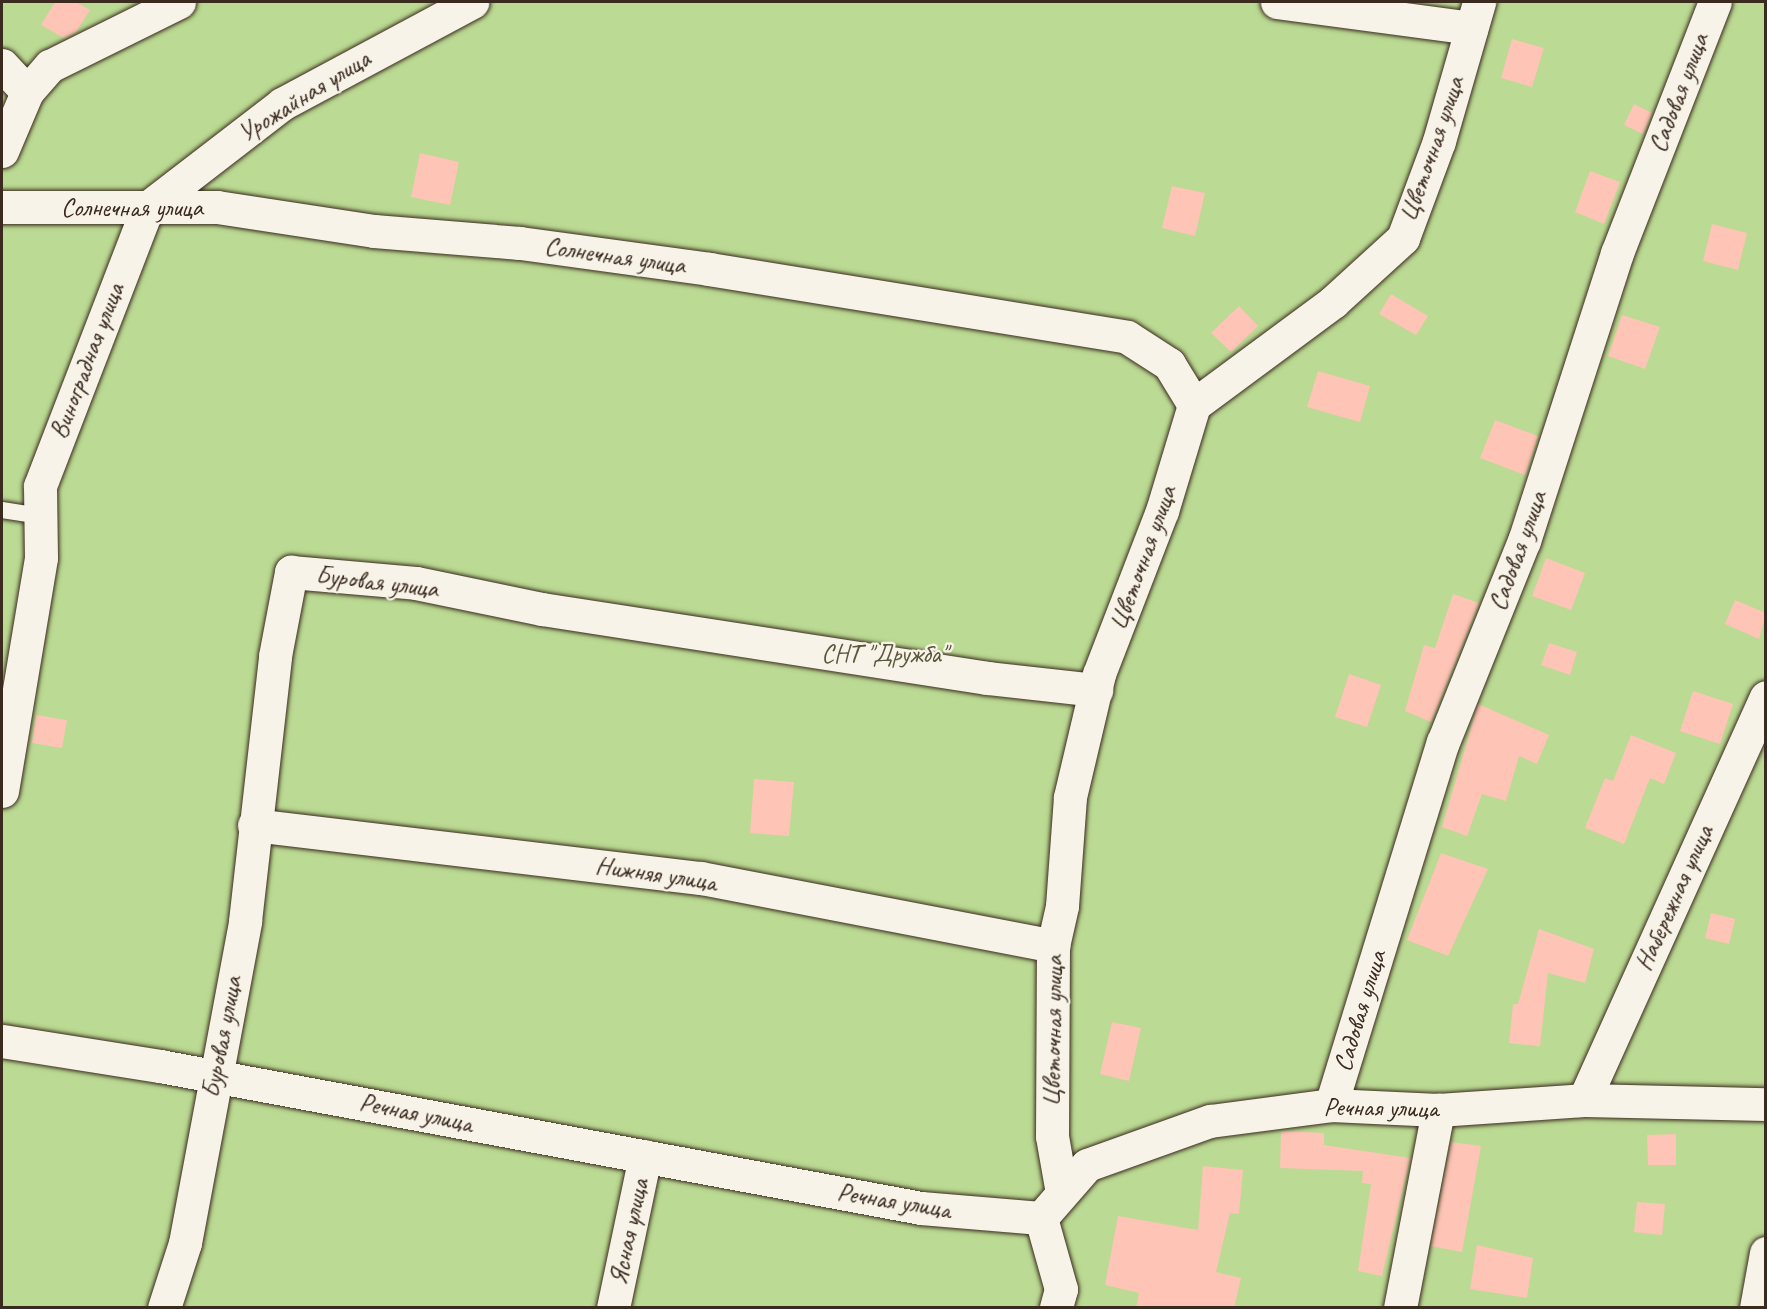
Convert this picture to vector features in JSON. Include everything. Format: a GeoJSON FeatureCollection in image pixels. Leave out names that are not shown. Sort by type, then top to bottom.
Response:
{"type":"FeatureCollection","features":[{"type":"Feature","properties":{"kind":"street"},"geometry":{"type":"LineString","coordinates":[[2,151],[27,92],[50,66],[179,2]]}},
{"type":"Feature","properties":{"kind":"street","name":"Урожайная улица"},"geometry":{"type":"LineString","coordinates":[[147,208],[282,104],[472,2]]}},
{"type":"Feature","properties":{"kind":"street","name":"Цветочная улица"},"geometry":{"type":"LineString","coordinates":[[1062,1193],[1052,1136],[1053,946],[1062,906],[1070,797],[1096,690],[1162,511],[1194,405],[1333,302],[1403,238],[1439,141],[1475,15],[1277,2]]}},
{"type":"Feature","properties":{"kind":"street","name":"Садовая улица"},"geometry":{"type":"LineString","coordinates":[[1330,1105],[1443,742],[1524,541],[1617,253],[1715,2]]}},
{"type":"Feature","properties":{"kind":"street"},"geometry":{"type":"LineString","coordinates":[[2,65],[27,92]]}},
{"type":"Feature","properties":{"kind":"street","name":"Солнечная улица"},"geometry":{"type":"LineString","coordinates":[[2,207],[217,207],[374,231],[520,243],[1126,337],[1169,364],[1194,405]]}},
{"type":"Feature","properties":{"kind":"street","name":"Виноградная улица"},"geometry":{"type":"LineString","coordinates":[[2,784],[41,558],[40,486],[147,208]]}},
{"type":"Feature","properties":{"kind":"street","name":"Буровая улица"},"geometry":{"type":"LineString","coordinates":[[164,1308],[185,1243],[213,1076],[245,921],[254,825],[291,572],[416,583],[542,609],[935,670],[1096,690]]}},
{"type":"Feature","properties":{"kind":"street","name":"Набережная улица"},"geometry":{"type":"LineString","coordinates":[[1584,1100],[1766,697]]}},
{"type":"Feature","properties":{"kind":"street","name":"Нижняя улица"},"geometry":{"type":"LineString","coordinates":[[254,825],[701,878],[1053,946]]}},
{"type":"Feature","properties":{"kind":"street","name":"Речная улица"},"geometry":{"type":"LineString","coordinates":[[2,1041],[213,1076],[921,1208],[1041,1218],[1087,1165],[1210,1121],[1330,1105],[1438,1110],[1584,1100],[1766,1104]]}},
{"type":"Feature","properties":{"kind":"street"},"geometry":{"type":"LineString","coordinates":[[1400,1308],[1438,1110]]}},
{"type":"Feature","properties":{"kind":"street","name":"Ясная улица"},"geometry":{"type":"LineString","coordinates":[[614,1308],[645,1156]]}},
{"type":"Feature","properties":{"kind":"street"},"geometry":{"type":"LineString","coordinates":[[1041,1218],[1061,1289],[1056,1308]]}},
{"type":"Feature","properties":{"kind":"street"},"geometry":{"type":"LineString","coordinates":[[1756,1308],[1766,1253]]}},
{"type":"Feature","properties":{"kind":"lane"},"geometry":{"type":"LineString","coordinates":[[2,510],[40,516]]}},
{"type":"Feature","properties":{"kind":"green space","name":"СНТ \"Дружба\""},"geometry":{"type":"Polygon","coordinates":[[[2,2],[1765,2],[1765,1307],[2,1307],[2,2]]]}},
{"type":"Feature","properties":{"kind":"building"},"geometry":{"type":"Polygon","coordinates":[[[55,2],[76,2],[90,10],[76,32],[64,38],[41,25],[55,2]]]}},
{"type":"Feature","properties":{"kind":"building"},"geometry":{"type":"Polygon","coordinates":[[[1512,39],[1544,48],[1532,87],[1501,78],[1512,39]]]}},
{"type":"Feature","properties":{"kind":"building"},"geometry":{"type":"Polygon","coordinates":[[[1634,104],[1652,113],[1643,134],[1624,125],[1634,104]]]}},
{"type":"Feature","properties":{"kind":"building"},"geometry":{"type":"Polygon","coordinates":[[[420,153],[459,162],[450,205],[411,197],[420,153]]]}},
{"type":"Feature","properties":{"kind":"building"},"geometry":{"type":"Polygon","coordinates":[[[1590,171],[1620,182],[1604,224],[1575,212],[1590,171]]]}},
{"type":"Feature","properties":{"kind":"building"},"geometry":{"type":"Polygon","coordinates":[[[1172,186],[1205,193],[1195,236],[1162,228],[1172,186]]]}},
{"type":"Feature","properties":{"kind":"building"},"geometry":{"type":"Polygon","coordinates":[[[1712,224],[1747,233],[1738,270],[1703,261],[1712,224]]]}},
{"type":"Feature","properties":{"kind":"building"},"geometry":{"type":"Polygon","coordinates":[[[1391,294],[1428,316],[1416,335],[1379,314],[1391,294]]]}},
{"type":"Feature","properties":{"kind":"building"},"geometry":{"type":"Polygon","coordinates":[[[1239,306],[1258,326],[1231,352],[1211,333],[1239,306]]]}},
{"type":"Feature","properties":{"kind":"building"},"geometry":{"type":"Polygon","coordinates":[[[1622,315],[1660,327],[1645,369],[1608,356],[1622,315]]]}},
{"type":"Feature","properties":{"kind":"building"},"geometry":{"type":"Polygon","coordinates":[[[1318,371],[1370,386],[1360,422],[1307,407],[1318,371]]]}},
{"type":"Feature","properties":{"kind":"building"},"geometry":{"type":"Polygon","coordinates":[[[1495,420],[1538,436],[1525,475],[1480,458],[1495,420]]]}},
{"type":"Feature","properties":{"kind":"building"},"geometry":{"type":"Polygon","coordinates":[[[1546,558],[1585,573],[1571,610],[1532,596],[1546,558]]]}},
{"type":"Feature","properties":{"kind":"building"},"geometry":{"type":"Polygon","coordinates":[[[1453,594],[1479,603],[1431,722],[1405,711],[1424,645],[1435,648],[1453,594]]]}},
{"type":"Feature","properties":{"kind":"building"},"geometry":{"type":"Polygon","coordinates":[[[1735,600],[1766,613],[1759,639],[1725,624],[1735,600]]]}},
{"type":"Feature","properties":{"kind":"building"},"geometry":{"type":"Polygon","coordinates":[[[1549,643],[1577,652],[1570,675],[1541,665],[1549,643]]]}},
{"type":"Feature","properties":{"kind":"building"},"geometry":{"type":"Polygon","coordinates":[[[1349,674],[1381,685],[1367,727],[1335,717],[1349,674]]]}},
{"type":"Feature","properties":{"kind":"building"},"geometry":{"type":"Polygon","coordinates":[[[1693,691],[1733,704],[1720,744],[1680,731],[1693,691]]]}},
{"type":"Feature","properties":{"kind":"building"},"geometry":{"type":"Polygon","coordinates":[[[1478,704],[1549,735],[1537,764],[1519,756],[1506,801],[1482,794],[1467,836],[1442,827],[1478,704]]]}},
{"type":"Feature","properties":{"kind":"building"},"geometry":{"type":"Polygon","coordinates":[[[36,715],[67,720],[62,748],[32,743],[36,715]]]}},
{"type":"Feature","properties":{"kind":"building"},"geometry":{"type":"Polygon","coordinates":[[[1631,735],[1676,753],[1664,784],[1650,778],[1624,844],[1585,828],[1605,778],[1613,781],[1631,735]]]}},
{"type":"Feature","properties":{"kind":"building"},"geometry":{"type":"Polygon","coordinates":[[[754,779],[794,782],[789,836],[750,833],[754,779]]]}},
{"type":"Feature","properties":{"kind":"building"},"geometry":{"type":"Polygon","coordinates":[[[1441,853],[1488,869],[1448,956],[1407,940],[1441,853]]]}},
{"type":"Feature","properties":{"kind":"building"},"geometry":{"type":"Polygon","coordinates":[[[1711,913],[1735,919],[1729,944],[1705,938],[1711,913]]]}},
{"type":"Feature","properties":{"kind":"building"},"geometry":{"type":"Polygon","coordinates":[[[1539,929],[1594,949],[1585,983],[1548,973],[1540,1046],[1509,1043],[1513,1004],[1518,1004],[1539,929]]]}},
{"type":"Feature","properties":{"kind":"building"},"geometry":{"type":"Polygon","coordinates":[[[1112,1022],[1141,1028],[1129,1081],[1100,1074],[1112,1022]]]}},
{"type":"Feature","properties":{"kind":"building"},"geometry":{"type":"Polygon","coordinates":[[[1281,1131],[1324,1133],[1324,1145],[1410,1158],[1382,1276],[1358,1271],[1371,1184],[1362,1183],[1363,1171],[1280,1168],[1281,1131]]]}},
{"type":"Feature","properties":{"kind":"building"},"geometry":{"type":"Polygon","coordinates":[[[1676,1134],[1676,1165],[1648,1165],[1647,1135],[1676,1134]]]}},
{"type":"Feature","properties":{"kind":"building"},"geometry":{"type":"Polygon","coordinates":[[[1451,1142],[1481,1146],[1462,1252],[1431,1246],[1451,1142]]]}},
{"type":"Feature","properties":{"kind":"building"},"geometry":{"type":"Polygon","coordinates":[[[1203,1166],[1243,1170],[1239,1214],[1230,1213],[1216,1272],[1241,1278],[1234,1308],[1136,1308],[1139,1293],[1105,1285],[1118,1216],[1198,1230],[1203,1166]]]}},
{"type":"Feature","properties":{"kind":"building"},"geometry":{"type":"Polygon","coordinates":[[[1637,1202],[1665,1204],[1662,1235],[1634,1232],[1637,1202]]]}},
{"type":"Feature","properties":{"kind":"building"},"geometry":{"type":"Polygon","coordinates":[[[1477,1245],[1533,1258],[1527,1298],[1470,1289],[1477,1245]]]}}]}
